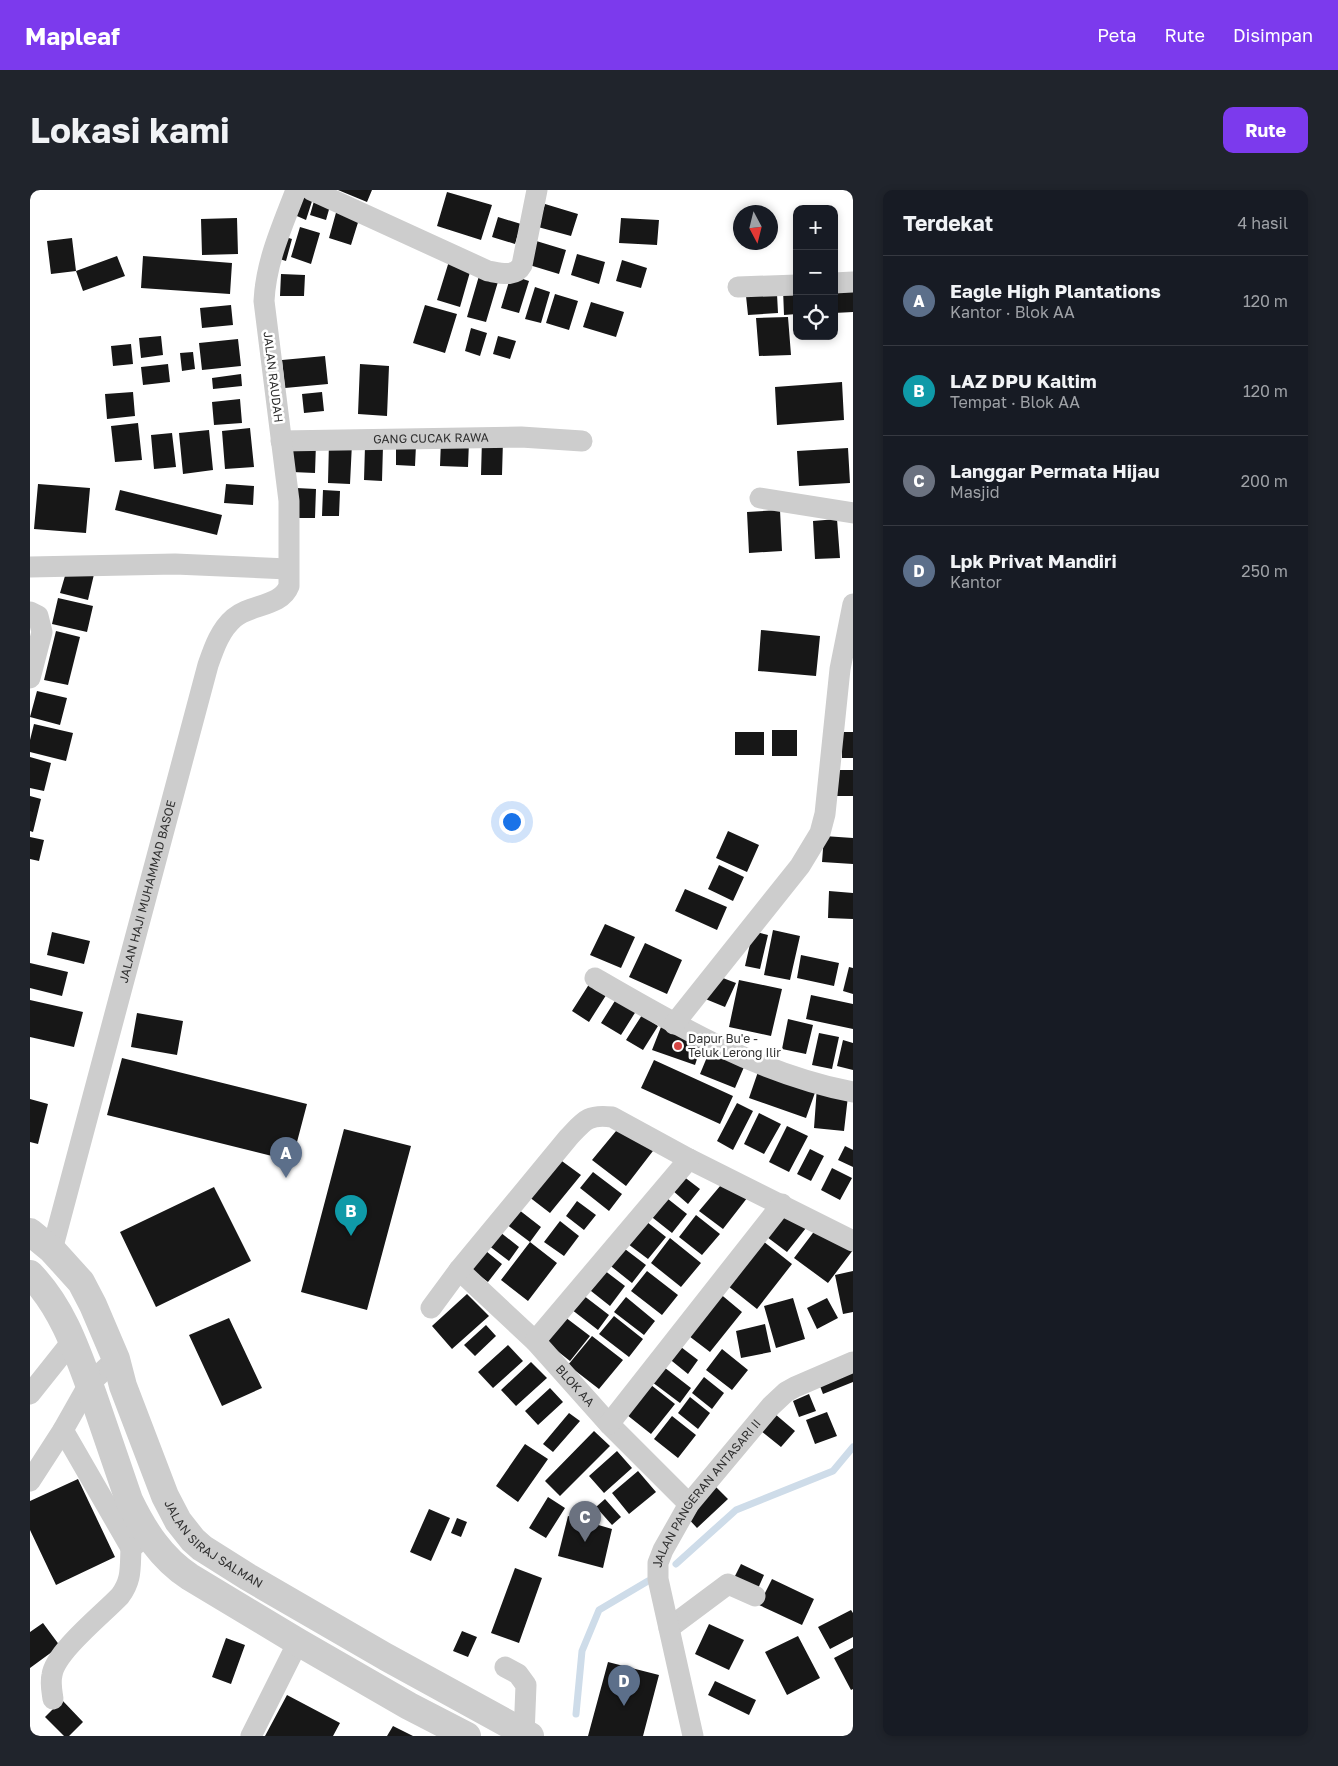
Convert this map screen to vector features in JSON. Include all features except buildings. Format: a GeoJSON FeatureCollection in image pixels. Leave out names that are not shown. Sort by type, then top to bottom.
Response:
{"type":"FeatureCollection","features":[{"type":"Feature","properties":{"kind":"street","name":"JALAN RAUDAH"},"geometry":{"type":"LineString","coordinates":[[288,569],[289,501],[265,315],[265,288],[274,246],[296,190]]}},
{"type":"Feature","properties":{"kind":"street"},"geometry":{"type":"LineString","coordinates":[[311,190],[488,270],[505,274],[518,271],[522,265],[537,190]]}},
{"type":"Feature","properties":{"kind":"street"},"geometry":{"type":"LineString","coordinates":[[838,283],[853,282]]}},
{"type":"Feature","properties":{"kind":"street"},"geometry":{"type":"LineString","coordinates":[[738,287],[793,285]]}},
{"type":"Feature","properties":{"kind":"street","name":"GANG CUCAK RAWA"},"geometry":{"type":"LineString","coordinates":[[281,441],[520,437],[582,441]]}},
{"type":"Feature","properties":{"kind":"street"},"geometry":{"type":"LineString","coordinates":[[760,498],[853,513]]}},
{"type":"Feature","properties":{"kind":"street"},"geometry":{"type":"LineString","coordinates":[[30,567],[175,564],[288,569]]}},
{"type":"Feature","properties":{"kind":"street","name":"JALAN HAJI MUHAMMAD BASOE"},"geometry":{"type":"LineString","coordinates":[[52,1250],[208,665],[221,634],[233,618],[245,610],[280,598],[286,594],[289,586],[288,569]]}},
{"type":"Feature","properties":{"kind":"street"},"geometry":{"type":"LineString","coordinates":[[674,1024],[800,866],[820,833],[825,814],[840,669],[853,604]]}},
{"type":"Feature","properties":{"kind":"street"},"geometry":{"type":"LineString","coordinates":[[30,612],[38,616],[42,632],[30,678]]}},
{"type":"Feature","properties":{"kind":"street"},"geometry":{"type":"LineString","coordinates":[[594,978],[674,1024],[764,1066],[814,1084],[853,1092]]}},
{"type":"Feature","properties":{"kind":"street"},"geometry":{"type":"LineString","coordinates":[[431,1308],[459,1270],[543,1167],[586,1120],[598,1115],[612,1117],[689,1158],[853,1240]]}},
{"type":"Feature","properties":{"kind":"street"},"geometry":{"type":"LineString","coordinates":[[535,1341],[689,1158]]}},
{"type":"Feature","properties":{"kind":"street"},"geometry":{"type":"LineString","coordinates":[[609,1424],[782,1204]]}},
{"type":"Feature","properties":{"kind":"street","name":"JALAN SIRAJ SALMAN"},"geometry":{"type":"LineString","coordinates":[[30,1232],[52,1250],[81,1282],[94,1305],[116,1359],[124,1386],[165,1496],[178,1522],[193,1540],[202,1548],[248,1577],[526,1735]]}},
{"type":"Feature","properties":{"kind":"street","name":"BLOK AA"},"geometry":{"type":"LineString","coordinates":[[459,1270],[535,1341],[609,1424],[689,1504]]}},
{"type":"Feature","properties":{"kind":"street"},"geometry":{"type":"LineString","coordinates":[[30,1274],[41,1285],[58,1310],[73,1340],[129,1500],[140,1523],[139,1541],[127,1587],[69,1646],[56,1662],[52,1675],[53,1698]]}},
{"type":"Feature","properties":{"kind":"street"},"geometry":{"type":"LineString","coordinates":[[30,1394],[73,1340]]}},
{"type":"Feature","properties":{"kind":"street"},"geometry":{"type":"LineString","coordinates":[[30,1481],[63,1430],[89,1384],[116,1359]]}},
{"type":"Feature","properties":{"kind":"street","name":"JALAN PANGERAN ANTASARI II"},"geometry":{"type":"LineString","coordinates":[[693,1736],[658,1579],[658,1563],[663,1550],[689,1504],[771,1406],[786,1392],[804,1382],[853,1362]]}},
{"type":"Feature","properties":{"kind":"street"},"geometry":{"type":"LineString","coordinates":[[63,1430],[139,1541],[155,1545],[178,1569],[298,1642],[409,1706],[467,1736]]}},
{"type":"Feature","properties":{"kind":"street"},"geometry":{"type":"LineString","coordinates":[[669,1628],[728,1584],[755,1596]]}},
{"type":"Feature","properties":{"kind":"street"},"geometry":{"type":"LineString","coordinates":[[251,1736],[298,1642]]}},
{"type":"Feature","properties":{"kind":"street"},"geometry":{"type":"LineString","coordinates":[[505,1667],[518,1674],[526,1686],[526,1735]]}},
{"type":"Feature","properties":{"kind":"waterway"},"geometry":{"type":"LineString","coordinates":[[676,1564],[736,1510],[833,1471],[853,1447]]}},
{"type":"Feature","properties":{"kind":"waterway"},"geometry":{"type":"LineString","coordinates":[[576,1714],[582,1651],[599,1610],[648,1581]]}},
{"type":"Feature","properties":{"kind":"place","name":"Dapur Bu'e - Teluk Lerong Ilir"},"geometry":{"type":"Point","coordinates":[678,1046]}},
{"type":"Feature","properties":{"kind":"place","name":"Eagle High Plantations"},"geometry":{"type":"Point","coordinates":[286,1178]}},
{"type":"Feature","properties":{"kind":"place","name":"LAZ DPU Kaltim"},"geometry":{"type":"Point","coordinates":[351,1236]}},
{"type":"Feature","properties":{"kind":"place","name":"Langgar Permata Hijau"},"geometry":{"type":"Point","coordinates":[585,1542]}},
{"type":"Feature","properties":{"kind":"place","name":"Lpk Privat Mandiri"},"geometry":{"type":"Point","coordinates":[624,1706]}}]}
